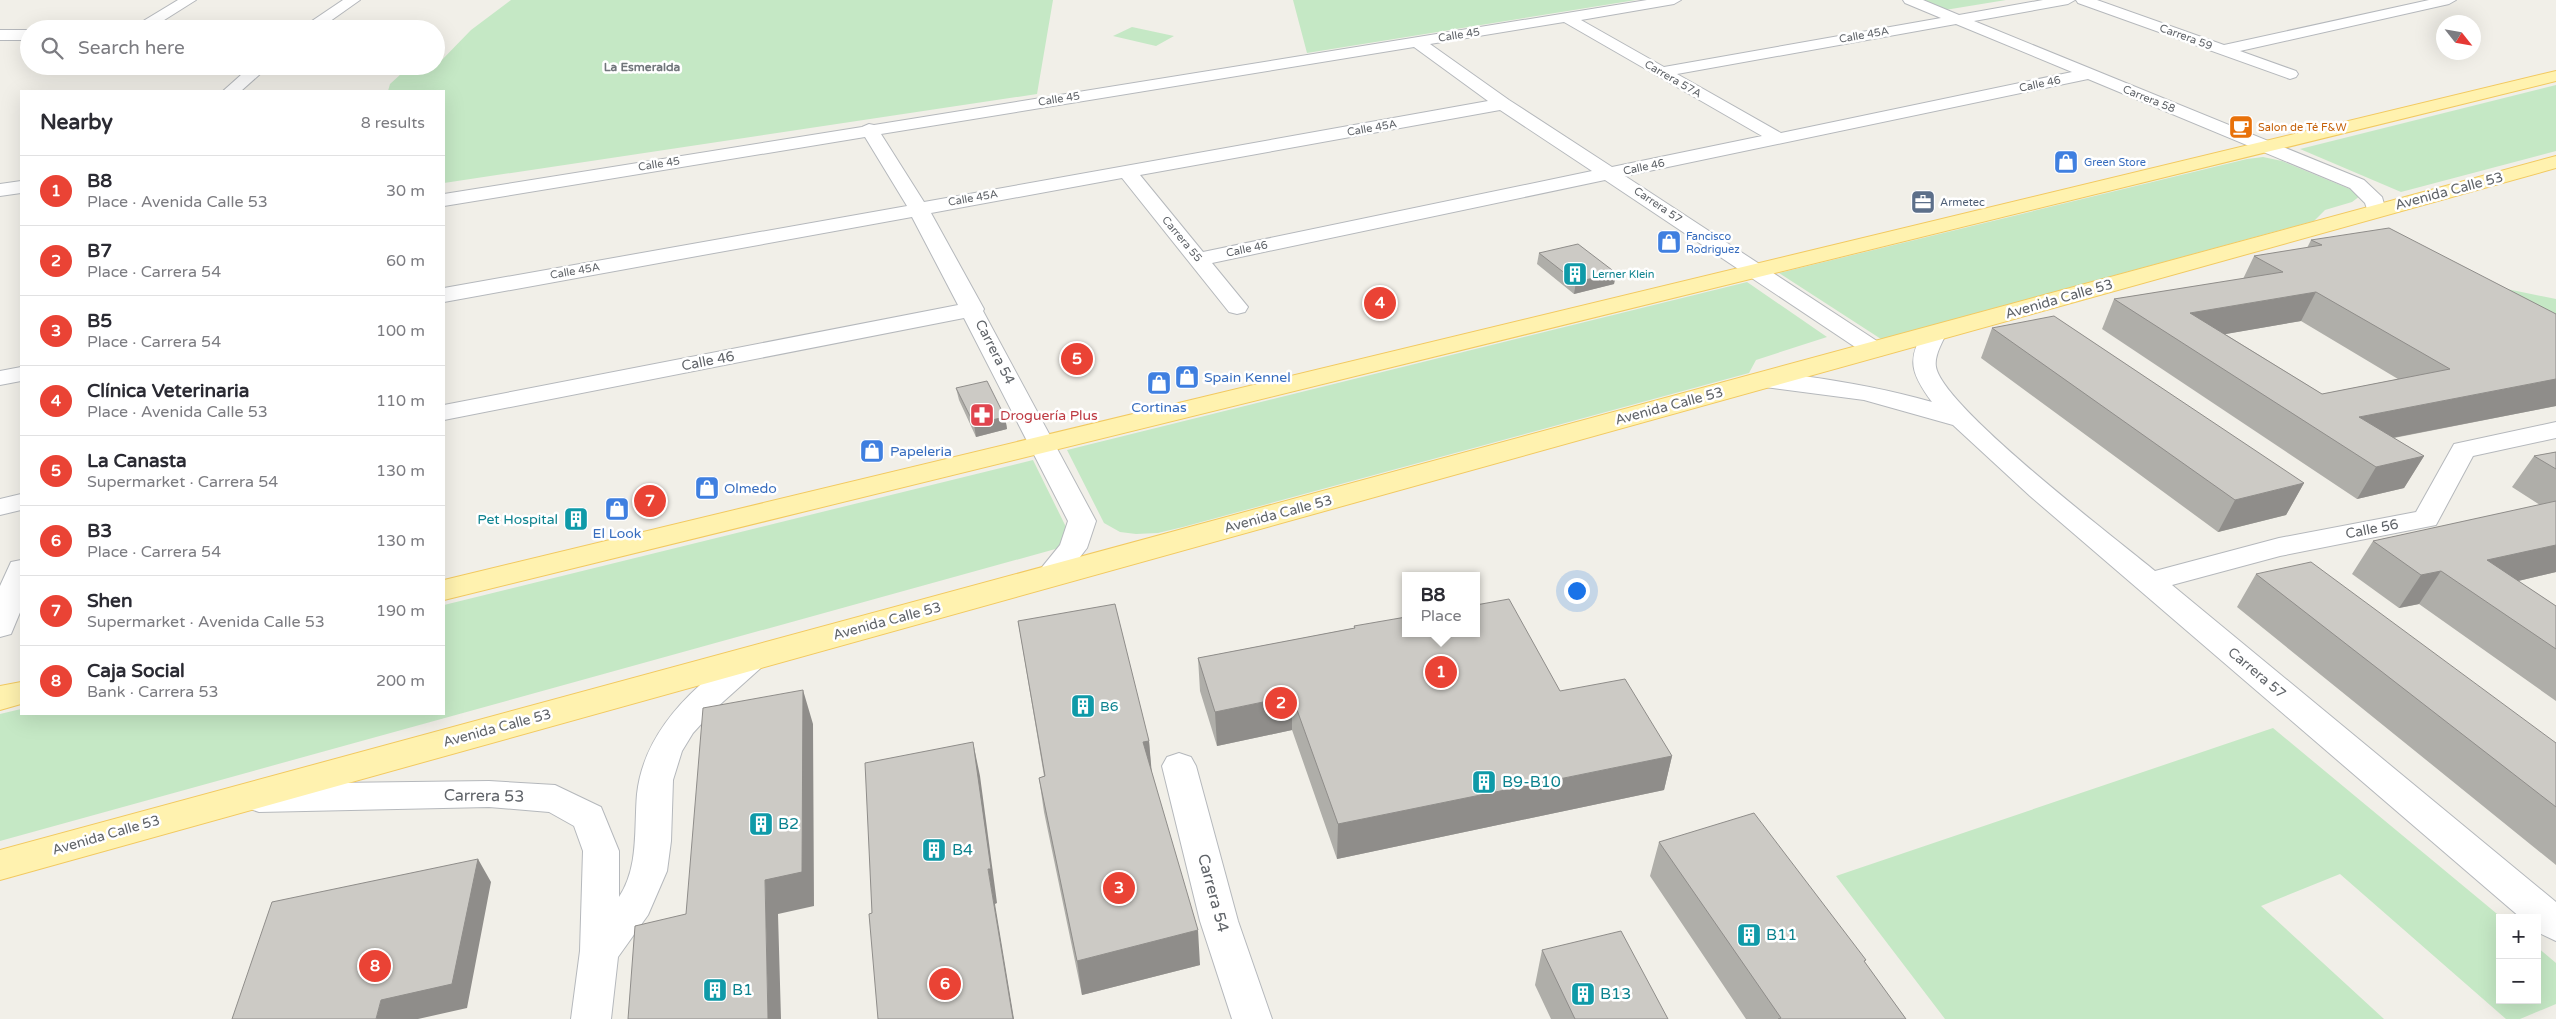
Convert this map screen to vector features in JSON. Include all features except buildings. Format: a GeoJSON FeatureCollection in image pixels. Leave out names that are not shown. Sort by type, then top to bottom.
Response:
{"type":"FeatureCollection","features":[{"type":"Feature","properties":{"kind":"main road"},"geometry":{"type":"LineString","coordinates":[[445,590],[2556,76]]}},
{"type":"Feature","properties":{"kind":"main road","name":"Avenida Calle 53"},"geometry":{"type":"LineString","coordinates":[[0,865],[2556,162]]}},
{"type":"Feature","properties":{"kind":"main road"},"geometry":{"type":"LineString","coordinates":[[0,698],[20,693]]}},
{"type":"Feature","properties":{"kind":"street"},"geometry":{"type":"LineString","coordinates":[[154,20],[189,0]]}},
{"type":"Feature","properties":{"kind":"street"},"geometry":{"type":"LineString","coordinates":[[322,20],[352,0]]}},
{"type":"Feature","properties":{"kind":"street","name":"Calle 45"},"geometry":{"type":"LineString","coordinates":[[445,200],[869,129],[1674,0]]}},
{"type":"Feature","properties":{"kind":"street","name":"Carrera 58"},"geometry":{"type":"LineString","coordinates":[[1910,0],[2357,184],[2375,201],[2376,211]]}},
{"type":"Feature","properties":{"kind":"street","name":"Calle 45A"},"geometry":{"type":"LineString","coordinates":[[1661,72],[2068,0]]}},
{"type":"Feature","properties":{"kind":"street","name":"Carrera 59"},"geometry":{"type":"LineString","coordinates":[[2083,0],[2290,74]]}},
{"type":"Feature","properties":{"kind":"street"},"geometry":{"type":"LineString","coordinates":[[2402,0],[2416,7]]}},
{"type":"Feature","properties":{"kind":"street"},"geometry":{"type":"LineString","coordinates":[[2222,50],[2449,0]]}},
{"type":"Feature","properties":{"kind":"street","name":"Carrera 57A"},"geometry":{"type":"LineString","coordinates":[[1567,18],[1779,139]]}},
{"type":"Feature","properties":{"kind":"street"},"geometry":{"type":"LineString","coordinates":[[0,35],[20,35]]}},
{"type":"Feature","properties":{"kind":"street","name":"Carrera 57"},"geometry":{"type":"LineString","coordinates":[[1418,42],[1503,104],[1875,350]]}},
{"type":"Feature","properties":{"kind":"street","name":"Calle 46"},"geometry":{"type":"LineString","coordinates":[[1199,259],[2088,74]]}},
{"type":"Feature","properties":{"kind":"street"},"geometry":{"type":"LineString","coordinates":[[232,90],[250,75]]}},
{"type":"Feature","properties":{"kind":"street","name":"Calle 45A"},"geometry":{"type":"LineString","coordinates":[[445,295],[1503,104]]}},
{"type":"Feature","properties":{"kind":"street","name":"Carrera 54"},"geometry":{"type":"LineString","coordinates":[[869,129],[918,208],[973,309],[1082,521],[1073,548],[1049,576]]}},
{"type":"Feature","properties":{"kind":"street","name":"Carrera 55"},"geometry":{"type":"LineString","coordinates":[[1126,172],[1237,307]]}},
{"type":"Feature","properties":{"kind":"street"},"geometry":{"type":"LineString","coordinates":[[0,190],[20,187]]}},
{"type":"Feature","properties":{"kind":"street","name":"Calle 46"},"geometry":{"type":"LineString","coordinates":[[445,414],[973,309]]}},
{"type":"Feature","properties":{"kind":"street","name":"Carrera 57"},"geometry":{"type":"LineString","coordinates":[[1934,334],[1926,352],[1924,367],[1931,382],[1960,419],[2149,582],[2556,926]]}},
{"type":"Feature","properties":{"kind":"street"},"geometry":{"type":"LineString","coordinates":[[0,378],[20,374]]}},
{"type":"Feature","properties":{"kind":"street","name":"Carrera 57"},"geometry":{"type":"LineString","coordinates":[[1765,380],[1808,383],[1871,393],[1917,404],[1960,419]]}},
{"type":"Feature","properties":{"kind":"street","name":"Calle 56"},"geometry":{"type":"LineString","coordinates":[[2149,582],[2279,547],[2426,519],[2463,450],[2556,430]]}},
{"type":"Feature","properties":{"kind":"street"},"geometry":{"type":"LineString","coordinates":[[0,507],[20,502]]}},
{"type":"Feature","properties":{"kind":"street"},"geometry":{"type":"LineString","coordinates":[[0,626],[20,572]]}},
{"type":"Feature","properties":{"kind":"street"},"geometry":{"type":"LineString","coordinates":[[599,951],[631,912],[650,871],[658,772],[664,752],[677,731],[718,687],[752,658]]}},
{"type":"Feature","properties":{"kind":"street","name":"Carrera 54"},"geometry":{"type":"LineString","coordinates":[[1179,766],[1219,921],[1252,1019]]}},
{"type":"Feature","properties":{"kind":"street","name":"Carrera 53"},"geometry":{"type":"LineString","coordinates":[[240,798],[489,794],[556,800],[589,817],[601,850],[599,951],[591,1019]]}},
{"type":"Feature","properties":{"kind":"green space"},"geometry":{"type":"Polygon","coordinates":[[[511,0],[1053,0],[1037,94],[445,183],[445,90],[388,90],[390,84],[400,75],[445,75],[445,57],[471,30],[511,0]]]}},
{"type":"Feature","properties":{"kind":"green space"},"geometry":{"type":"Polygon","coordinates":[[[1293,0],[1636,0],[1307,53],[1293,0]]]}},
{"type":"Feature","properties":{"kind":"green space"},"geometry":{"type":"Polygon","coordinates":[[[1921,0],[2006,0],[1945,10],[1921,0]]]}},
{"type":"Feature","properties":{"kind":"green space"},"geometry":{"type":"Polygon","coordinates":[[[1132,27],[1174,36],[1156,46],[1113,36],[1132,27]]]}},
{"type":"Feature","properties":{"kind":"green space"},"geometry":{"type":"Polygon","coordinates":[[[2556,85],[2556,151],[2401,192],[2300,149],[2556,85]]]}},
{"type":"Feature","properties":{"kind":"green space"},"geometry":{"type":"Polygon","coordinates":[[[2263,157],[2282,161],[2357,192],[2360,196],[2352,202],[2325,210],[2314,221],[1881,339],[1779,273],[2247,159],[2263,157]]]}},
{"type":"Feature","properties":{"kind":"green space"},"geometry":{"type":"Polygon","coordinates":[[[1747,282],[1827,337],[1756,360],[1749,373],[1183,527],[1158,533],[1136,534],[1120,532],[1104,523],[1067,450],[1747,282]]]}},
{"type":"Feature","properties":{"kind":"green space"},"geometry":{"type":"Polygon","coordinates":[[[2478,283],[2556,299],[2556,327],[2478,283]]]}},
{"type":"Feature","properties":{"kind":"green space"},"geometry":{"type":"Polygon","coordinates":[[[1033,460],[1067,529],[1059,548],[0,841],[0,714],[20,709],[20,715],[445,715],[445,605],[1033,460]]]}},
{"type":"Feature","properties":{"kind":"green space"},"geometry":{"type":"Polygon","coordinates":[[[2273,728],[2497,914],[2496,1004],[2541,1004],[2541,950],[2556,963],[2556,1004],[2520,1019],[2506,1019],[2340,874],[2261,906],[2384,1019],[1945,1019],[1836,876],[2273,728]]]}},
{"type":"Feature","properties":{"kind":"place","name":"Salon de Té F&W"},"geometry":{"type":"Point","coordinates":[2241,127]}},
{"type":"Feature","properties":{"kind":"place","name":"Green Store"},"geometry":{"type":"Point","coordinates":[2066,162]}},
{"type":"Feature","properties":{"kind":"place","name":"Armetec"},"geometry":{"type":"Point","coordinates":[1923,202]}},
{"type":"Feature","properties":{"kind":"place","name":"Fancisco Rodriguez"},"geometry":{"type":"Point","coordinates":[1669,242]}},
{"type":"Feature","properties":{"kind":"place","name":"Lerner Klein"},"geometry":{"type":"Point","coordinates":[1575,274]}},
{"type":"Feature","properties":{"kind":"place","name":"Clínica Veterinaria"},"geometry":{"type":"Point","coordinates":[1380,303]}},
{"type":"Feature","properties":{"kind":"place","name":"La Canasta"},"geometry":{"type":"Point","coordinates":[1077,359]}},
{"type":"Feature","properties":{"kind":"place","name":"Spain Kennel"},"geometry":{"type":"Point","coordinates":[1187,377]}},
{"type":"Feature","properties":{"kind":"place","name":"Cortinas"},"geometry":{"type":"Point","coordinates":[1159,383]}},
{"type":"Feature","properties":{"kind":"place","name":"Droguería Plus"},"geometry":{"type":"Point","coordinates":[982,415]}},
{"type":"Feature","properties":{"kind":"place","name":"Papeleria"},"geometry":{"type":"Point","coordinates":[872,451]}},
{"type":"Feature","properties":{"kind":"place","name":"Olmedo"},"geometry":{"type":"Point","coordinates":[707,488]}},
{"type":"Feature","properties":{"kind":"place","name":"Shen"},"geometry":{"type":"Point","coordinates":[650,501]}},
{"type":"Feature","properties":{"kind":"place","name":"El Look"},"geometry":{"type":"Point","coordinates":[617,509]}},
{"type":"Feature","properties":{"kind":"place","name":"Pet Hospital"},"geometry":{"type":"Point","coordinates":[576,519]}},
{"type":"Feature","properties":{"kind":"place","name":"B8"},"geometry":{"type":"Point","coordinates":[1441,672]}},
{"type":"Feature","properties":{"kind":"place","name":"B7"},"geometry":{"type":"Point","coordinates":[1281,703]}},
{"type":"Feature","properties":{"kind":"place","name":"B6"},"geometry":{"type":"Point","coordinates":[1083,706]}},
{"type":"Feature","properties":{"kind":"place","name":"B9-B10"},"geometry":{"type":"Point","coordinates":[1484,782]}},
{"type":"Feature","properties":{"kind":"place","name":"B2"},"geometry":{"type":"Point","coordinates":[761,824]}},
{"type":"Feature","properties":{"kind":"place","name":"B4"},"geometry":{"type":"Point","coordinates":[934,850]}},
{"type":"Feature","properties":{"kind":"place","name":"B5"},"geometry":{"type":"Point","coordinates":[1119,888]}},
{"type":"Feature","properties":{"kind":"place","name":"B11"},"geometry":{"type":"Point","coordinates":[1749,935]}},
{"type":"Feature","properties":{"kind":"place","name":"Caja Social"},"geometry":{"type":"Point","coordinates":[375,966]}},
{"type":"Feature","properties":{"kind":"place","name":"B3"},"geometry":{"type":"Point","coordinates":[945,984]}},
{"type":"Feature","properties":{"kind":"place","name":"B1"},"geometry":{"type":"Point","coordinates":[715,990]}},
{"type":"Feature","properties":{"kind":"place","name":"B13"},"geometry":{"type":"Point","coordinates":[1583,994]}},
{"type":"Feature","properties":{"kind":"district","name":"La Esmeralda"},"geometry":{"type":"Point","coordinates":[642,67]}}]}
